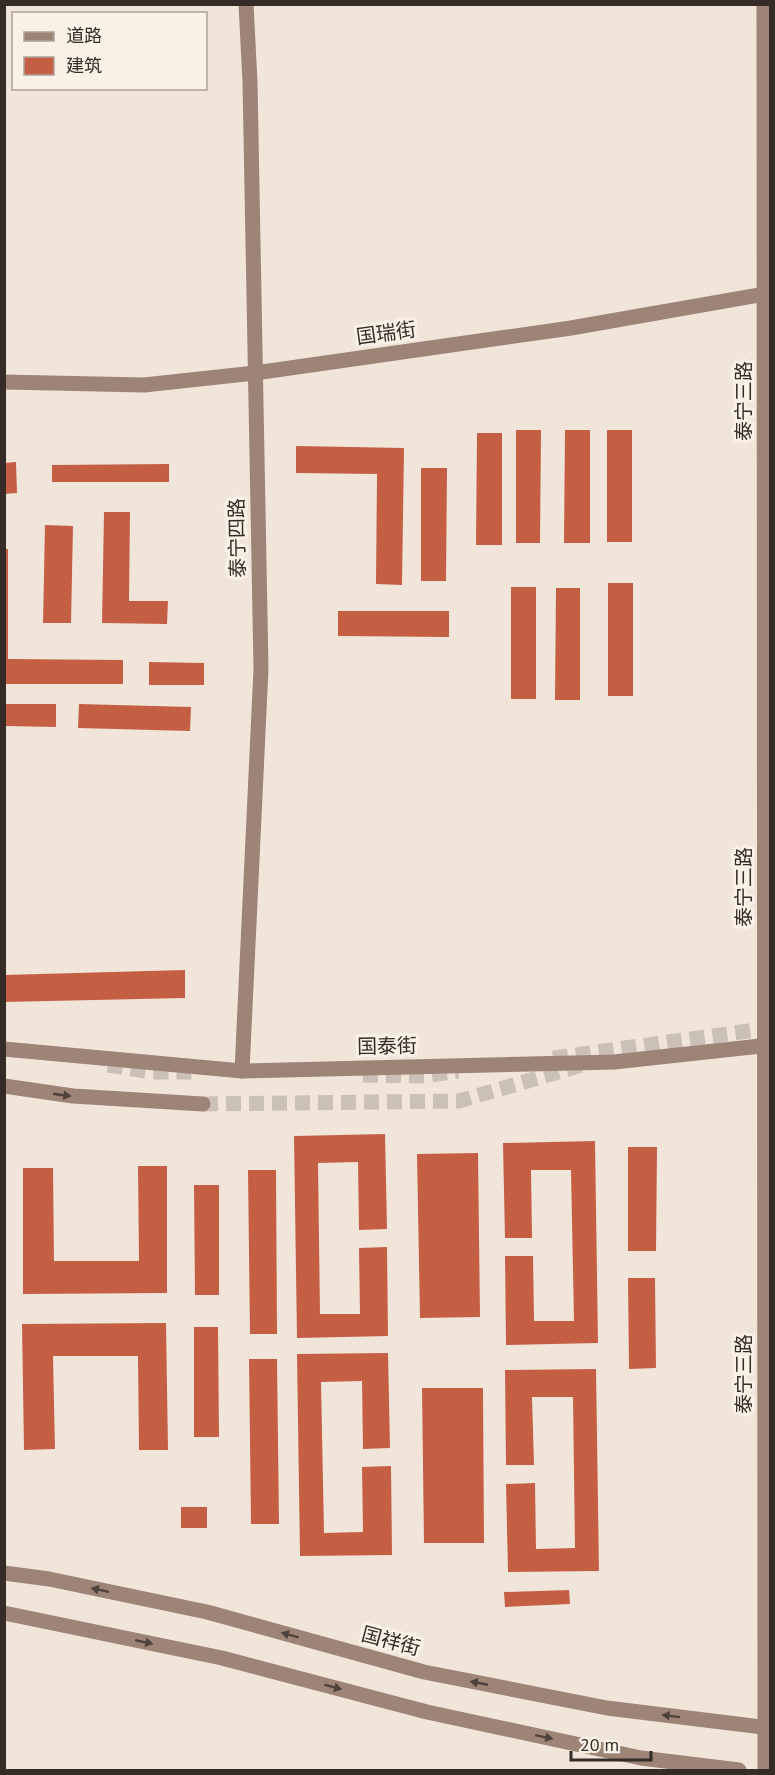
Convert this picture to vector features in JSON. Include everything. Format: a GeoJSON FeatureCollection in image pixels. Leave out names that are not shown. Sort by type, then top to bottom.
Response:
{"type":"FeatureCollection","features":[{"type":"Feature","properties":{"kind":"street","name":"泰宁四路"},"geometry":{"type":"LineString","coordinates":[[242,1071],[261,669],[246,4]]}},
{"type":"Feature","properties":{"kind":"street","name":"泰宁三路"},"geometry":{"type":"LineString","coordinates":[[764,4],[768,294],[768,1728],[765,1770]]}},
{"type":"Feature","properties":{"kind":"street","name":"国瑞街"},"geometry":{"type":"LineString","coordinates":[[4,382],[144,385],[255,373],[572,328],[768,294]]}},
{"type":"Feature","properties":{"kind":"street","name":"国泰街"},"geometry":{"type":"LineString","coordinates":[[4,1049],[242,1071],[614,1062],[768,1045]]}},
{"type":"Feature","properties":{"kind":"street"},"geometry":{"type":"LineString","coordinates":[[4,1086],[73,1096],[203,1104]]}},
{"type":"Feature","properties":{"kind":"street","name":"国祥街"},"geometry":{"type":"LineString","coordinates":[[4,1573],[49,1579],[207,1612],[424,1672],[608,1708],[768,1728]]}},
{"type":"Feature","properties":{"kind":"street"},"geometry":{"type":"LineString","coordinates":[[4,1612],[222,1658],[427,1712],[641,1758],[739,1770]]}},
{"type":"Feature","properties":{"kind":"building"},"geometry":{"type":"Polygon","coordinates":[[[516,430],[541,430],[540,543],[516,543],[516,430]]]}},
{"type":"Feature","properties":{"kind":"building"},"geometry":{"type":"Polygon","coordinates":[[[565,430],[590,430],[590,543],[564,543],[565,430]]]}},
{"type":"Feature","properties":{"kind":"building"},"geometry":{"type":"Polygon","coordinates":[[[607,430],[632,430],[632,542],[607,542],[607,430]]]}},
{"type":"Feature","properties":{"kind":"building"},"geometry":{"type":"Polygon","coordinates":[[[477,433],[502,433],[502,545],[476,545],[477,433]]]}},
{"type":"Feature","properties":{"kind":"building"},"geometry":{"type":"Polygon","coordinates":[[[296,446],[404,448],[402,585],[376,584],[377,474],[296,473],[296,446]]]}},
{"type":"Feature","properties":{"kind":"building"},"geometry":{"type":"Polygon","coordinates":[[[16,462],[17,493],[4,494],[4,463],[16,462]]]}},
{"type":"Feature","properties":{"kind":"building"},"geometry":{"type":"Polygon","coordinates":[[[169,464],[169,482],[52,482],[52,465],[169,464]]]}},
{"type":"Feature","properties":{"kind":"building"},"geometry":{"type":"Polygon","coordinates":[[[421,468],[447,468],[446,581],[421,581],[421,468]]]}},
{"type":"Feature","properties":{"kind":"building"},"geometry":{"type":"Polygon","coordinates":[[[104,512],[130,512],[129,601],[168,601],[167,624],[102,623],[104,512]]]}},
{"type":"Feature","properties":{"kind":"building"},"geometry":{"type":"Polygon","coordinates":[[[45,525],[73,526],[71,623],[43,623],[45,525]]]}},
{"type":"Feature","properties":{"kind":"building"},"geometry":{"type":"Polygon","coordinates":[[[4,549],[8,549],[8,659],[123,660],[123,684],[4,684],[4,549]]]}},
{"type":"Feature","properties":{"kind":"building"},"geometry":{"type":"Polygon","coordinates":[[[608,583],[633,583],[633,696],[608,696],[608,583]]]}},
{"type":"Feature","properties":{"kind":"building"},"geometry":{"type":"Polygon","coordinates":[[[511,587],[536,587],[536,699],[511,699],[511,587]]]}},
{"type":"Feature","properties":{"kind":"building"},"geometry":{"type":"Polygon","coordinates":[[[556,588],[580,588],[580,700],[555,700],[556,588]]]}},
{"type":"Feature","properties":{"kind":"building"},"geometry":{"type":"Polygon","coordinates":[[[338,611],[449,611],[449,637],[338,636],[338,611]]]}},
{"type":"Feature","properties":{"kind":"building"},"geometry":{"type":"Polygon","coordinates":[[[149,662],[204,663],[204,685],[149,685],[149,662]]]}},
{"type":"Feature","properties":{"kind":"building"},"geometry":{"type":"Polygon","coordinates":[[[4,704],[56,704],[56,727],[4,726],[4,704]]]}},
{"type":"Feature","properties":{"kind":"building"},"geometry":{"type":"Polygon","coordinates":[[[79,704],[191,707],[190,731],[78,728],[79,704]]]}},
{"type":"Feature","properties":{"kind":"building"},"geometry":{"type":"Polygon","coordinates":[[[185,970],[185,998],[4,1002],[4,975],[185,970]]]}},
{"type":"Feature","properties":{"kind":"building"},"geometry":{"type":"Polygon","coordinates":[[[385,1134],[387,1229],[359,1230],[358,1162],[318,1163],[320,1314],[360,1314],[359,1248],[387,1247],[388,1336],[297,1338],[294,1136],[385,1134]]]}},
{"type":"Feature","properties":{"kind":"building"},"geometry":{"type":"Polygon","coordinates":[[[595,1141],[598,1343],[506,1345],[505,1256],[533,1256],[534,1321],[574,1321],[571,1170],[531,1170],[532,1238],[505,1238],[503,1143],[595,1141]]]}},
{"type":"Feature","properties":{"kind":"building"},"geometry":{"type":"Polygon","coordinates":[[[628,1147],[657,1147],[656,1251],[628,1251],[628,1147]]]}},
{"type":"Feature","properties":{"kind":"building"},"geometry":{"type":"Polygon","coordinates":[[[478,1153],[480,1317],[420,1318],[417,1154],[478,1153]]]}},
{"type":"Feature","properties":{"kind":"building"},"geometry":{"type":"Polygon","coordinates":[[[138,1166],[167,1166],[167,1293],[23,1294],[23,1168],[53,1168],[54,1261],[139,1261],[138,1166]]]}},
{"type":"Feature","properties":{"kind":"building"},"geometry":{"type":"Polygon","coordinates":[[[248,1170],[276,1170],[277,1334],[250,1334],[248,1170]]]}},
{"type":"Feature","properties":{"kind":"building"},"geometry":{"type":"Polygon","coordinates":[[[194,1185],[219,1185],[219,1295],[195,1295],[194,1185]]]}},
{"type":"Feature","properties":{"kind":"building"},"geometry":{"type":"Polygon","coordinates":[[[628,1278],[655,1278],[656,1368],[629,1369],[628,1278]]]}},
{"type":"Feature","properties":{"kind":"building"},"geometry":{"type":"Polygon","coordinates":[[[166,1323],[168,1450],[139,1450],[138,1356],[53,1356],[55,1449],[24,1450],[22,1324],[166,1323]]]}},
{"type":"Feature","properties":{"kind":"building"},"geometry":{"type":"Polygon","coordinates":[[[194,1327],[218,1327],[219,1437],[194,1437],[194,1327]]]}},
{"type":"Feature","properties":{"kind":"building"},"geometry":{"type":"Polygon","coordinates":[[[388,1353],[390,1448],[363,1449],[362,1381],[321,1382],[324,1533],[363,1532],[362,1467],[391,1466],[392,1555],[300,1556],[297,1354],[388,1353]]]}},
{"type":"Feature","properties":{"kind":"building"},"geometry":{"type":"Polygon","coordinates":[[[249,1359],[277,1359],[279,1524],[251,1524],[249,1359]]]}},
{"type":"Feature","properties":{"kind":"building"},"geometry":{"type":"Polygon","coordinates":[[[596,1369],[599,1571],[508,1572],[506,1484],[535,1483],[536,1549],[575,1548],[573,1397],[532,1397],[534,1465],[506,1465],[505,1370],[596,1369]]]}},
{"type":"Feature","properties":{"kind":"building"},"geometry":{"type":"Polygon","coordinates":[[[422,1388],[483,1388],[484,1543],[424,1543],[422,1388]]]}},
{"type":"Feature","properties":{"kind":"building"},"geometry":{"type":"Polygon","coordinates":[[[181,1507],[207,1507],[207,1528],[181,1528],[181,1507]]]}},
{"type":"Feature","properties":{"kind":"building"},"geometry":{"type":"Polygon","coordinates":[[[569,1590],[570,1604],[505,1607],[504,1592],[569,1590]]]}},
{"type":"Feature","properties":{"kind":"tunnel"},"geometry":{"type":"LineString","coordinates":[[553,1058],[770,1028]]}},
{"type":"Feature","properties":{"kind":"tunnel"},"geometry":{"type":"LineString","coordinates":[[108,1065],[152,1072],[192,1072]]}},
{"type":"Feature","properties":{"kind":"tunnel"},"geometry":{"type":"LineString","coordinates":[[203,1104],[459,1101],[582,1065]]}},
{"type":"Feature","properties":{"kind":"tunnel"},"geometry":{"type":"LineString","coordinates":[[363,1075],[424,1076],[458,1071]]}}]}
